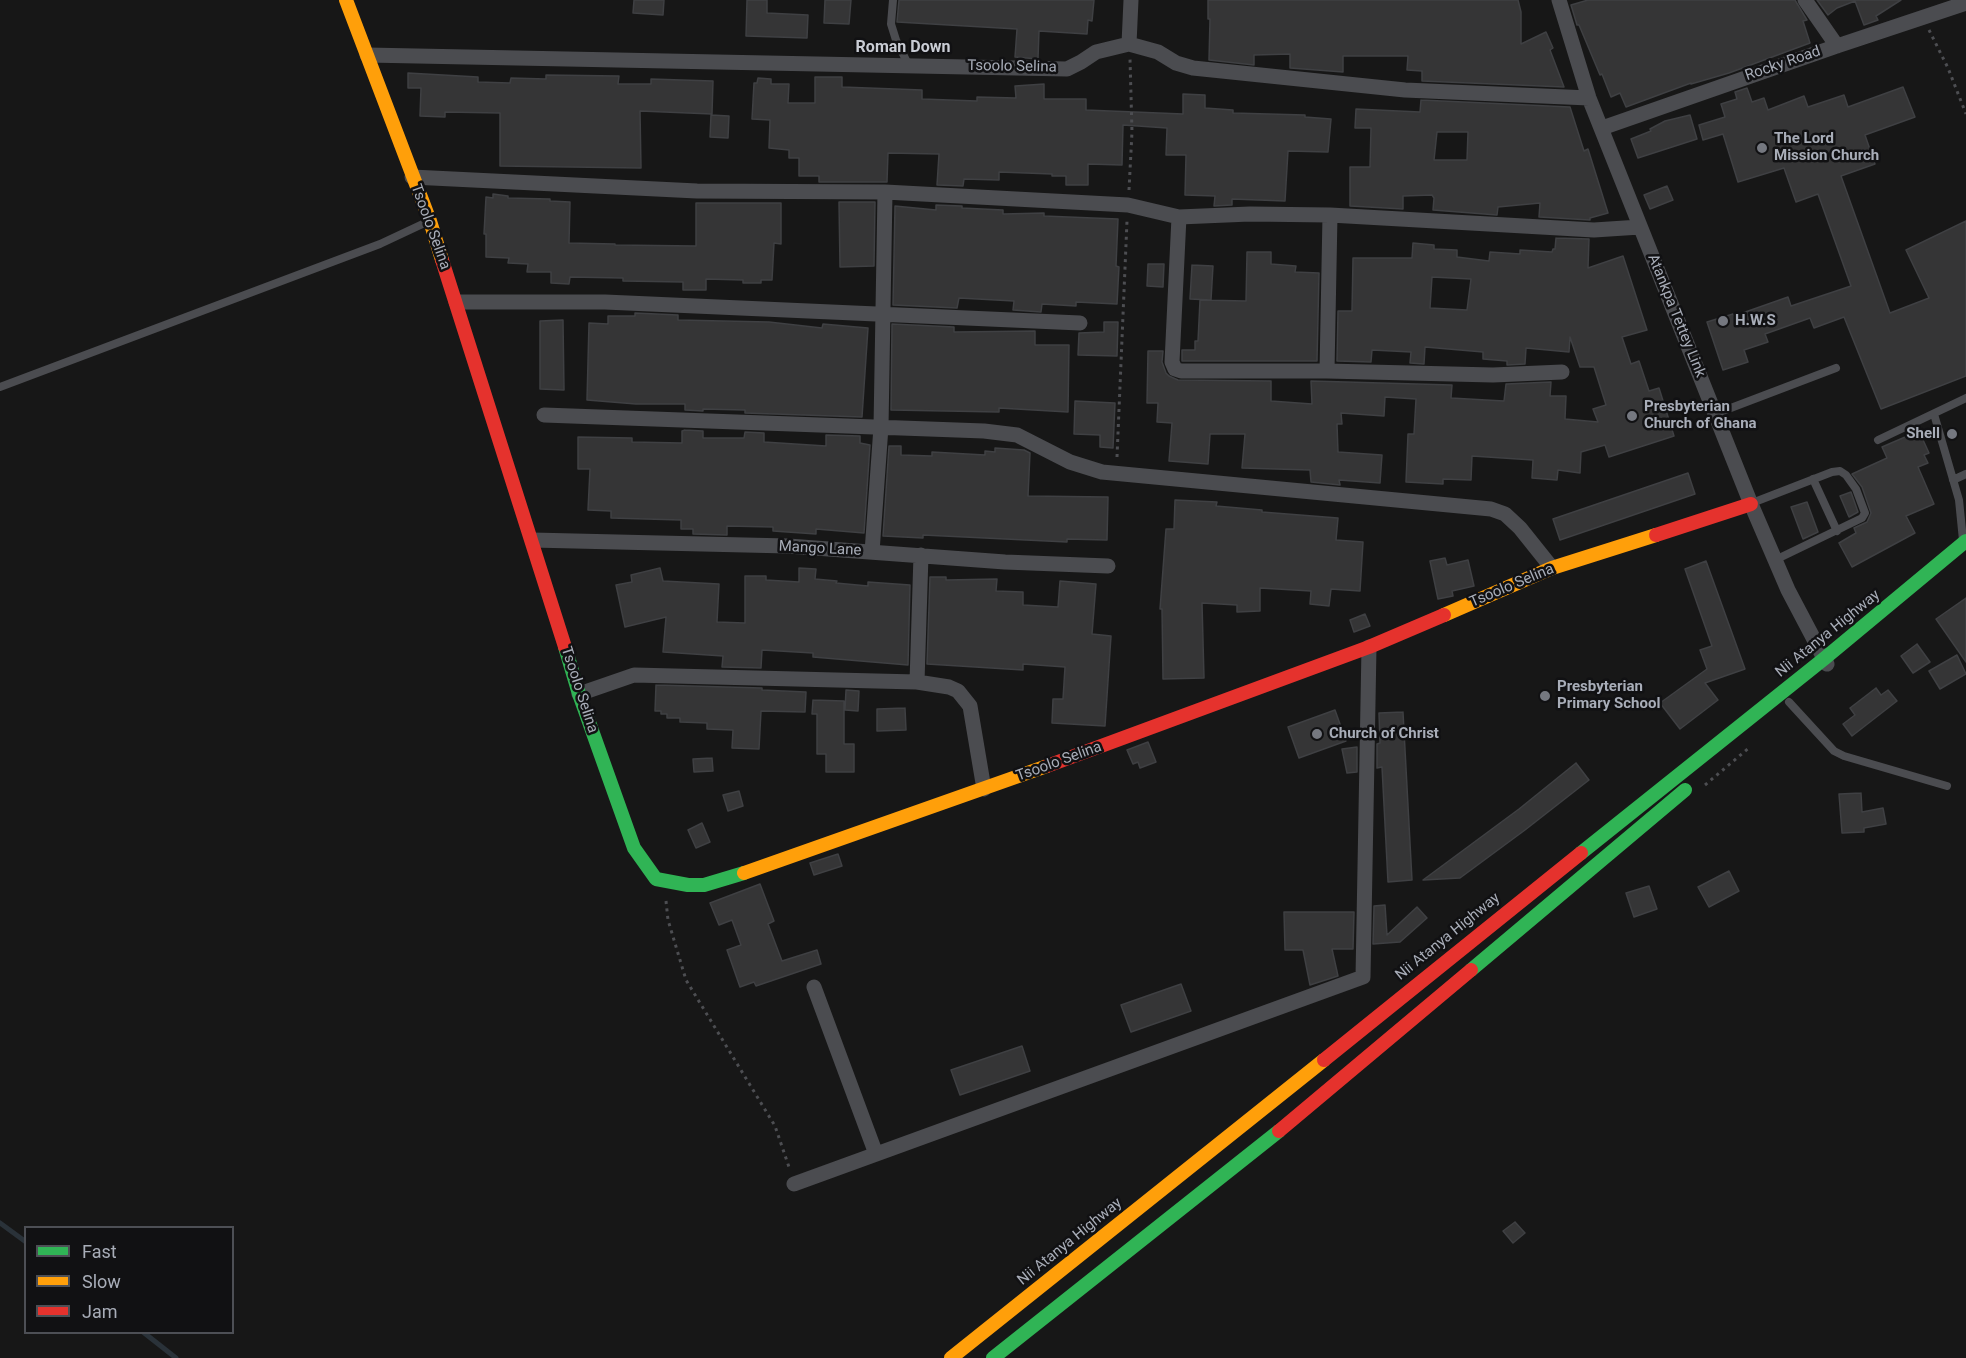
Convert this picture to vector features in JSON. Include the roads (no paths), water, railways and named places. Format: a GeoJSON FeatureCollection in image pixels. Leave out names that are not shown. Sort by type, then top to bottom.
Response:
{"type":"FeatureCollection","features":[{"type":"Feature","properties":{"kind":"main road"},"geometry":{"type":"LineString","coordinates":[[346,0],[367,55]]}},
{"type":"Feature","properties":{"kind":"main road","name":"Tsoolo Selina"},"geometry":{"type":"LineString","coordinates":[[367,55],[430,221],[579,694],[634,848],[656,879],[688,885],[704,885],[735,876],[984,789],[1369,647],[1552,568],[1751,504]]}},
{"type":"Feature","properties":{"kind":"main road","name":"Nii Atanya Highway"},"geometry":{"type":"LineString","coordinates":[[951,1358],[1827,664],[1965,547]]}},
{"type":"Feature","properties":{"kind":"main road"},"geometry":{"type":"LineString","coordinates":[[1744,741],[1790,702],[1827,664]]}},
{"type":"Feature","properties":{"kind":"main road"},"geometry":{"type":"LineString","coordinates":[[993,1358],[1258,1148],[1698,779]]}},
{"type":"Feature","properties":{"kind":"street"},"geometry":{"type":"LineString","coordinates":[[1131,0],[1129,44],[1158,52],[1176,63],[1193,68],[1405,90],[1589,98]]}},
{"type":"Feature","properties":{"kind":"street","name":"Atankpa Tettey Link"},"geometry":{"type":"LineString","coordinates":[[1559,0],[1589,98],[1751,504],[1788,590],[1827,664]]}},
{"type":"Feature","properties":{"kind":"street"},"geometry":{"type":"LineString","coordinates":[[1805,0],[1837,46]]}},
{"type":"Feature","properties":{"kind":"street","name":"Rocky Road"},"geometry":{"type":"LineString","coordinates":[[1602,128],[1966,3]]}},
{"type":"Feature","properties":{"kind":"street","name":"Tsoolo Selina"},"geometry":{"type":"LineString","coordinates":[[367,55],[909,64],[1066,69],[1096,52],[1129,44]]}},
{"type":"Feature","properties":{"kind":"street"},"geometry":{"type":"LineString","coordinates":[[412,177],[697,191],[885,192],[1128,205],[1179,217],[1250,214],[1330,215],[1594,230],[1640,227]]}},
{"type":"Feature","properties":{"kind":"street"},"geometry":{"type":"LineString","coordinates":[[872,552],[881,427],[885,192]]}},
{"type":"Feature","properties":{"kind":"street"},"geometry":{"type":"LineString","coordinates":[[1327,371],[1330,215]]}},
{"type":"Feature","properties":{"kind":"street"},"geometry":{"type":"LineString","coordinates":[[1179,217],[1172,362],[1175,369],[1181,372],[1327,371],[1492,375],[1562,372]]}},
{"type":"Feature","properties":{"kind":"street"},"geometry":{"type":"LineString","coordinates":[[456,302],[605,302],[1080,323]]}},
{"type":"Feature","properties":{"kind":"street"},"geometry":{"type":"LineString","coordinates":[[544,415],[984,431],[1017,435],[1070,462],[1102,472],[1491,509],[1505,514],[1520,528],[1552,568]]}},
{"type":"Feature","properties":{"kind":"street","name":"Mango Lane"},"geometry":{"type":"LineString","coordinates":[[532,540],[788,546],[1005,562],[1108,566]]}},
{"type":"Feature","properties":{"kind":"street"},"geometry":{"type":"LineString","coordinates":[[917,682],[921,555]]}},
{"type":"Feature","properties":{"kind":"street"},"geometry":{"type":"LineString","coordinates":[[794,1184],[956,1127],[1363,977],[1369,647]]}},
{"type":"Feature","properties":{"kind":"street"},"geometry":{"type":"LineString","coordinates":[[579,694],[634,675],[917,682],[949,687],[958,691],[970,706],[984,789]]}},
{"type":"Feature","properties":{"kind":"street"},"geometry":{"type":"LineString","coordinates":[[814,987],[876,1154]]}},
{"type":"Feature","properties":{"kind":"lane"},"geometry":{"type":"LineString","coordinates":[[893,0],[891,24],[896,40],[909,64]]}},
{"type":"Feature","properties":{"kind":"lane"},"geometry":{"type":"LineString","coordinates":[[0,387],[380,244],[430,221]]}},
{"type":"Feature","properties":{"kind":"lane"},"geometry":{"type":"LineString","coordinates":[[1715,414],[1836,368]]}},
{"type":"Feature","properties":{"kind":"lane"},"geometry":{"type":"LineString","coordinates":[[1878,440],[1966,398]]}},
{"type":"Feature","properties":{"kind":"lane"},"geometry":{"type":"LineString","coordinates":[[1934,414],[1960,508],[1965,547]]}},
{"type":"Feature","properties":{"kind":"lane"},"geometry":{"type":"LineString","coordinates":[[1751,504],[1832,472],[1840,471],[1846,475],[1856,489],[1865,513],[1855,522],[1775,560]]}},
{"type":"Feature","properties":{"kind":"lane"},"geometry":{"type":"LineString","coordinates":[[1953,480],[1966,474]]}},
{"type":"Feature","properties":{"kind":"lane"},"geometry":{"type":"LineString","coordinates":[[1813,479],[1837,531]]}},
{"type":"Feature","properties":{"kind":"lane"},"geometry":{"type":"LineString","coordinates":[[1790,702],[1834,750],[1844,756],[1947,786]]}},
{"type":"Feature","properties":{"kind":"waterway"},"geometry":{"type":"LineString","coordinates":[[0,1223],[24,1241]]}},
{"type":"Feature","properties":{"kind":"waterway"},"geometry":{"type":"LineString","coordinates":[[146,1334],[176,1358]]}},
{"type":"Feature","properties":{"kind":"place","name":"The Lord Mission Church"},"geometry":{"type":"Point","coordinates":[1762,148]}},
{"type":"Feature","properties":{"kind":"place","name":"H.W.S"},"geometry":{"type":"Point","coordinates":[1723,321]}},
{"type":"Feature","properties":{"kind":"place","name":"Presbyterian Church of Ghana"},"geometry":{"type":"Point","coordinates":[1632,416]}},
{"type":"Feature","properties":{"kind":"place","name":"Shell"},"geometry":{"type":"Point","coordinates":[1952,434]}},
{"type":"Feature","properties":{"kind":"place","name":"Presbyterian Primary School"},"geometry":{"type":"Point","coordinates":[1545,696]}},
{"type":"Feature","properties":{"kind":"place","name":"Church of Christ"},"geometry":{"type":"Point","coordinates":[1317,734]}},
{"type":"Feature","properties":{"kind":"district","name":"Roman Down"},"geometry":{"type":"Point","coordinates":[903,48]}}]}
